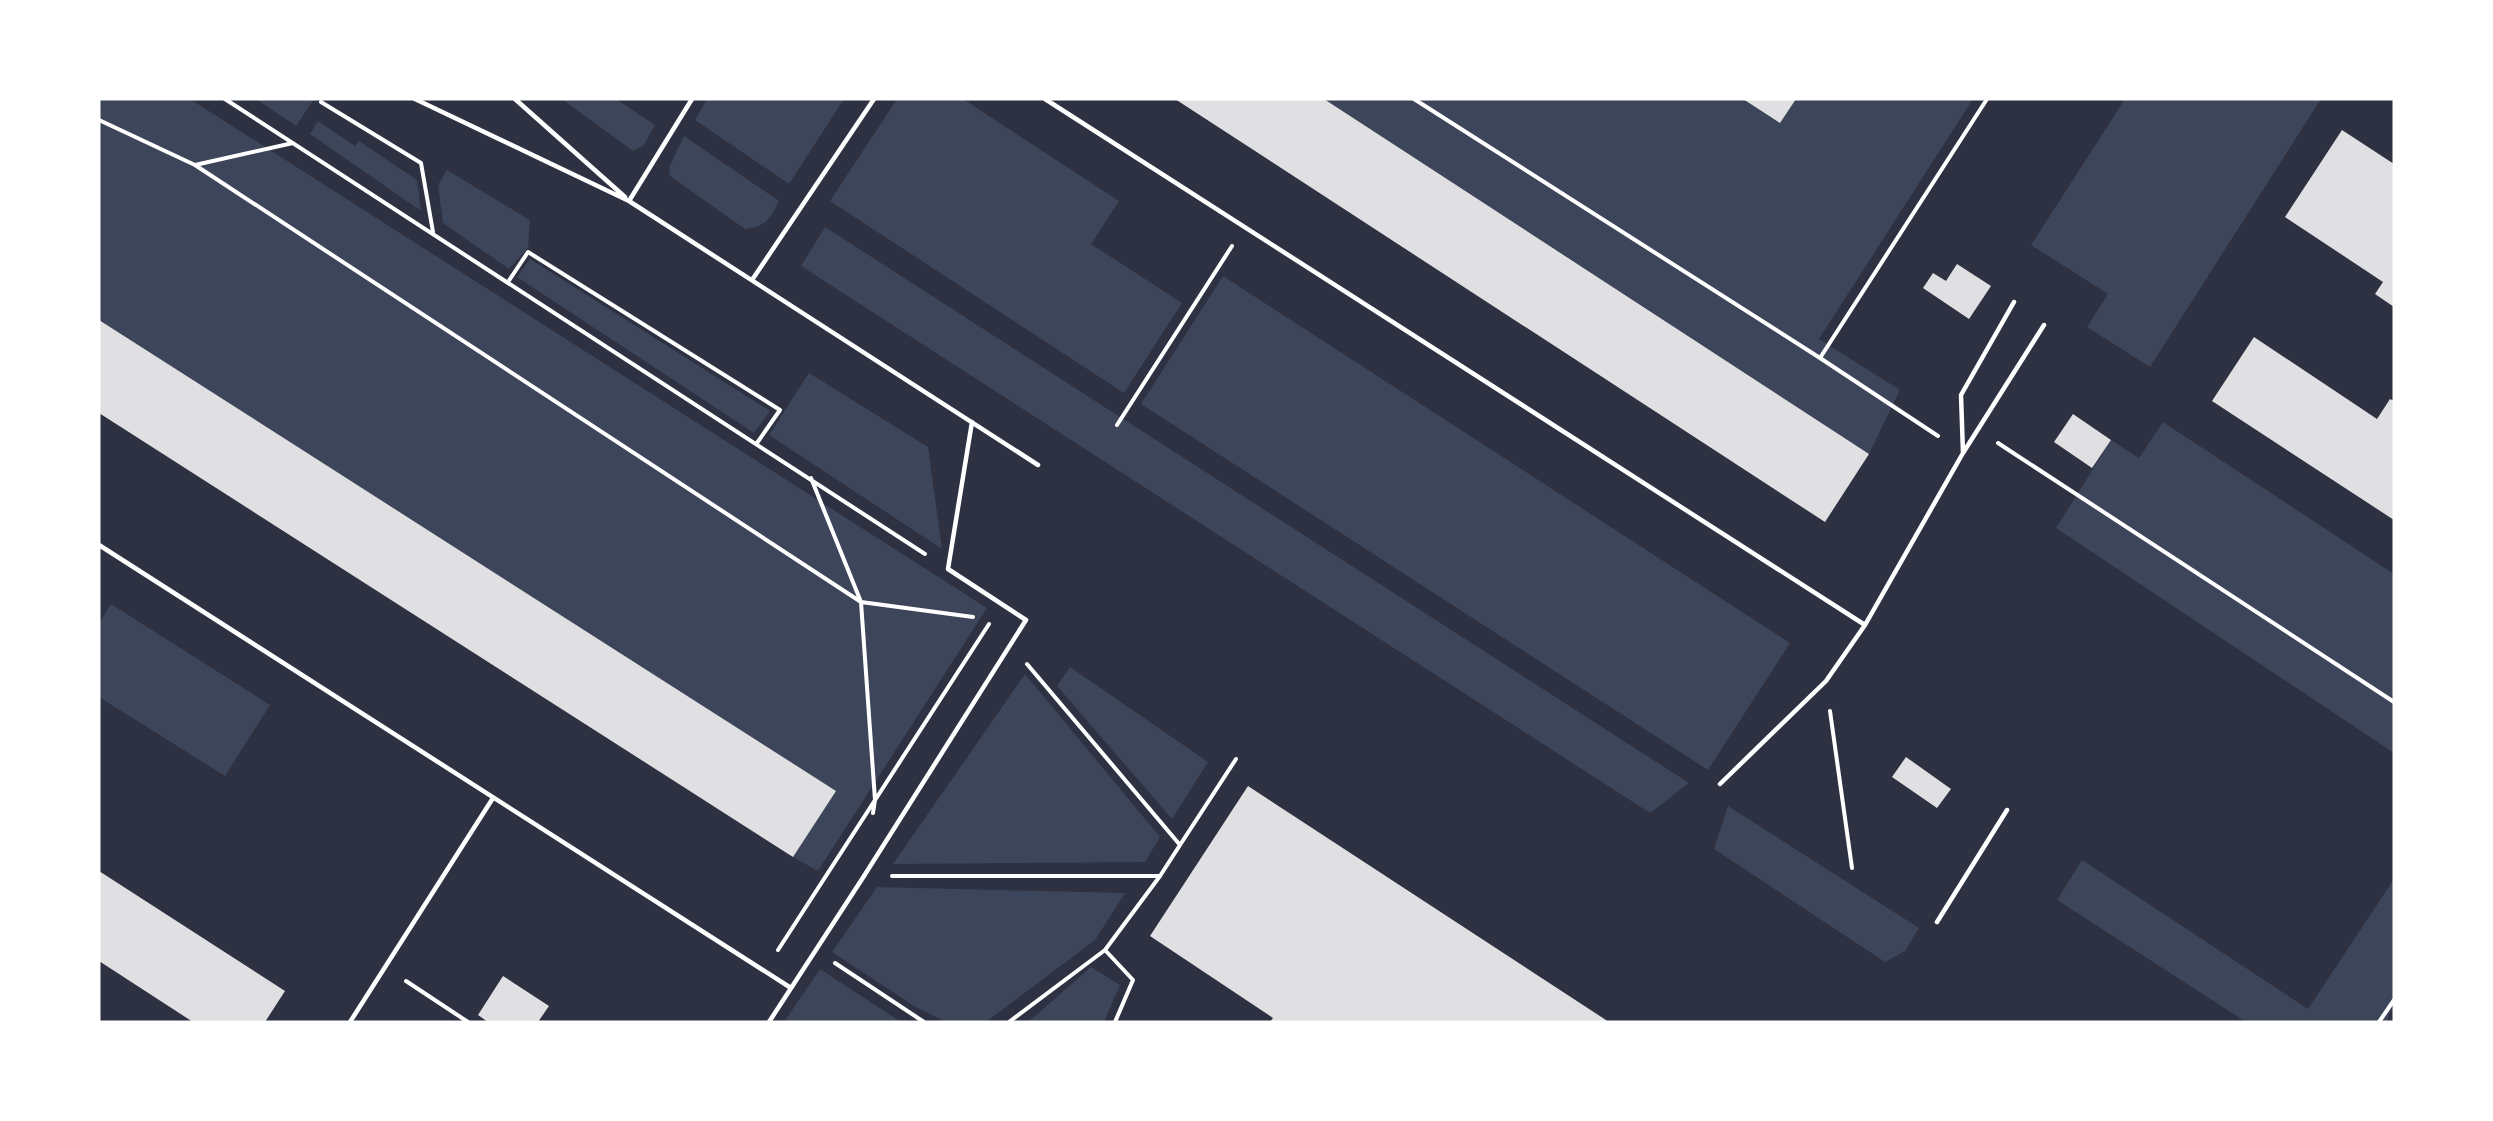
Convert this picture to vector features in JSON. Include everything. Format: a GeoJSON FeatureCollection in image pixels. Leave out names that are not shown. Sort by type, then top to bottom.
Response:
{"type":"FeatureCollection","features":[{"type":"Feature","properties":{"kind":"lane"},"geometry":{"type":"LineString","coordinates":[[415,99],[629,201],[1038,465]]}},
{"type":"Feature","properties":{"kind":"lane"},"geometry":{"type":"LineString","coordinates":[[515,99],[629,201]]}},
{"type":"Feature","properties":{"kind":"lane"},"geometry":{"type":"LineString","coordinates":[[629,201],[692,99]]}},
{"type":"Feature","properties":{"kind":"lane"},"geometry":{"type":"LineString","coordinates":[[752,280],[874,99]]}},
{"type":"Feature","properties":{"kind":"lane"},"geometry":{"type":"LineString","coordinates":[[1044,99],[1865,625]]}},
{"type":"Feature","properties":{"kind":"lane"},"geometry":{"type":"LineString","coordinates":[[1964,453],[1961,395],[2014,302]]}},
{"type":"Feature","properties":{"kind":"lane"},"geometry":{"type":"LineString","coordinates":[[1720,784],[1826,681],[1865,625],[1964,453],[2044,325]]}},
{"type":"Feature","properties":{"kind":"lane"},"geometry":{"type":"LineString","coordinates":[[769,1022],[1026,620],[948,569],[972,422]]}},
{"type":"Feature","properties":{"kind":"lane"},"geometry":{"type":"LineString","coordinates":[[99,545],[791,988]]}},
{"type":"Feature","properties":{"kind":"lane"},"geometry":{"type":"LineString","coordinates":[[350,1022],[493,798]]}},
{"type":"Feature","properties":{"kind":"lane"},"geometry":{"type":"LineString","coordinates":[[1937,922],[2007,810]]}},
{"type":"Feature","properties":{"kind":"path"},"geometry":{"type":"LineString","coordinates":[[225,99],[433,232],[948,569]]}},
{"type":"Feature","properties":{"kind":"path"},"geometry":{"type":"LineString","coordinates":[[1414,99],[1820,358],[1964,453]]}},
{"type":"Feature","properties":{"kind":"path"},"geometry":{"type":"LineString","coordinates":[[1820,358],[1987,99]]}},
{"type":"Feature","properties":{"kind":"path"},"geometry":{"type":"LineString","coordinates":[[321,102],[421,163],[433,232]]}},
{"type":"Feature","properties":{"kind":"path"},"geometry":{"type":"LineString","coordinates":[[99,120],[195,165],[861,602],[992,619]]}},
{"type":"Feature","properties":{"kind":"path"},"geometry":{"type":"LineString","coordinates":[[195,165],[294,142]]}},
{"type":"Feature","properties":{"kind":"path"},"geometry":{"type":"LineString","coordinates":[[1117,425],[1244,227]]}},
{"type":"Feature","properties":{"kind":"path"},"geometry":{"type":"LineString","coordinates":[[508,282],[528,252],[780,410],[757,443]]}},
{"type":"Feature","properties":{"kind":"path"},"geometry":{"type":"LineString","coordinates":[[1978,430],[2394,702]]}},
{"type":"Feature","properties":{"kind":"path"},"geometry":{"type":"LineString","coordinates":[[811,478],[861,602],[875,800],[872,822]]}},
{"type":"Feature","properties":{"kind":"path"},"geometry":{"type":"LineString","coordinates":[[765,971],[1001,604]]}},
{"type":"Feature","properties":{"kind":"path"},"geometry":{"type":"LineString","coordinates":[[1026,662],[1180,845]]}},
{"type":"Feature","properties":{"kind":"path"},"geometry":{"type":"LineString","coordinates":[[1826,681],[1852,868]]}},
{"type":"Feature","properties":{"kind":"path"},"geometry":{"type":"LineString","coordinates":[[1009,1022],[1105,950],[1160,876],[1236,759]]}},
{"type":"Feature","properties":{"kind":"path"},"geometry":{"type":"LineString","coordinates":[[864,876],[1160,876]]}},
{"type":"Feature","properties":{"kind":"path"},"geometry":{"type":"LineString","coordinates":[[1105,950],[1133,980],[1115,1022]]}},
{"type":"Feature","properties":{"kind":"path"},"geometry":{"type":"LineString","coordinates":[[816,951],[924,1022]]}},
{"type":"Feature","properties":{"kind":"path"},"geometry":{"type":"LineString","coordinates":[[385,968],[468,1022]]}},
{"type":"Feature","properties":{"kind":"path"},"geometry":{"type":"LineString","coordinates":[[2379,1022],[2394,1000]]}},
{"type":"Feature","properties":{"kind":"shaded area"},"geometry":{"type":"Polygon","coordinates":[[[99,99],[190,99],[987,608],[818,871],[793,857],[835,791],[99,320],[99,99]]]}},
{"type":"Feature","properties":{"kind":"shaded area"},"geometry":{"type":"Polygon","coordinates":[[[256,99],[314,99],[296,126],[256,99]]]}},
{"type":"Feature","properties":{"kind":"shaded area"},"geometry":{"type":"Polygon","coordinates":[[[562,99],[616,99],[655,125],[644,145],[633,151],[562,99]]]}},
{"type":"Feature","properties":{"kind":"shaded area"},"geometry":{"type":"Polygon","coordinates":[[[707,99],[844,99],[789,184],[695,120],[707,99]]]}},
{"type":"Feature","properties":{"kind":"shaded area"},"geometry":{"type":"Polygon","coordinates":[[[897,99],[963,99],[1119,201],[1091,244],[1182,303],[1124,393],[830,201],[897,99]]]}},
{"type":"Feature","properties":{"kind":"shaded area"},"geometry":{"type":"Polygon","coordinates":[[[1324,99],[1743,99],[1780,123],[1796,99],[1973,99],[1819,339],[1900,390],[1869,454],[1324,99]]]}},
{"type":"Feature","properties":{"kind":"shaded area"},"geometry":{"type":"Polygon","coordinates":[[[2125,99],[2321,99],[2150,367],[2087,327],[2108,294],[2031,245],[2125,99]]]}},
{"type":"Feature","properties":{"kind":"shaded area"},"geometry":{"type":"Polygon","coordinates":[[[318,121],[355,146],[359,141],[417,180],[421,211],[310,134],[318,121]]]}},
{"type":"Feature","properties":{"kind":"shaded area"},"geometry":{"type":"Polygon","coordinates":[[[684,136],[779,201],[767,221],[745,229],[670,176],[669,167],[684,136]]]}},
{"type":"Feature","properties":{"kind":"shaded area"},"geometry":{"type":"Polygon","coordinates":[[[447,170],[530,220],[528,248],[509,269],[443,223],[438,185],[447,170]]]}},
{"type":"Feature","properties":{"kind":"shaded area"},"geometry":{"type":"Polygon","coordinates":[[[825,227],[1689,783],[1650,813],[801,266],[825,227]]]}},
{"type":"Feature","properties":{"kind":"shaded area"},"geometry":{"type":"Polygon","coordinates":[[[530,259],[770,411],[754,433],[517,277],[530,259]]]}},
{"type":"Feature","properties":{"kind":"shaded area"},"geometry":{"type":"Polygon","coordinates":[[[1223,276],[1790,643],[1708,770],[1141,404],[1223,276]]]}},
{"type":"Feature","properties":{"kind":"shaded area"},"geometry":{"type":"Polygon","coordinates":[[[809,373],[928,447],[942,549],[769,435],[809,373]]]}},
{"type":"Feature","properties":{"kind":"shaded area"},"geometry":{"type":"Polygon","coordinates":[[[2163,422],[2394,574],[2394,753],[2056,528],[2111,440],[2139,458],[2163,422]]]}},
{"type":"Feature","properties":{"kind":"shaded area"},"geometry":{"type":"Polygon","coordinates":[[[111,604],[270,705],[225,776],[99,697],[99,623],[111,604]]]}},
{"type":"Feature","properties":{"kind":"shaded area"},"geometry":{"type":"Polygon","coordinates":[[[1070,667],[1208,762],[1172,819],[1057,686],[1070,667]]]}},
{"type":"Feature","properties":{"kind":"shaded area"},"geometry":{"type":"Polygon","coordinates":[[[1025,674],[1160,837],[1145,862],[893,864],[1025,674]]]}},
{"type":"Feature","properties":{"kind":"shaded area"},"geometry":{"type":"Polygon","coordinates":[[[1728,806],[1919,928],[1905,951],[1885,962],[1714,849],[1728,806]]]}},
{"type":"Feature","properties":{"kind":"shaded area"},"geometry":{"type":"Polygon","coordinates":[[[2082,860],[2308,1009],[2394,879],[2394,1000],[2387,1022],[2246,1022],[2057,900],[2082,860]]]}},
{"type":"Feature","properties":{"kind":"shaded area"},"geometry":{"type":"Polygon","coordinates":[[[877,887],[1125,893],[1095,940],[986,1022],[946,1022],[914,1006],[832,952],[877,887]]]}},
{"type":"Feature","properties":{"kind":"shaded area"},"geometry":{"type":"Polygon","coordinates":[[[1091,967],[1120,985],[1104,1022],[1028,1022],[1091,967]]]}},
{"type":"Feature","properties":{"kind":"shaded area"},"geometry":{"type":"Polygon","coordinates":[[[820,969],[901,1022],[784,1022],[820,969]]]}},
{"type":"Feature","properties":{"kind":"building"},"geometry":{"type":"Polygon","coordinates":[[[1175,99],[1324,99],[1869,454],[1825,522],[1175,99]]]}},
{"type":"Feature","properties":{"kind":"building"},"geometry":{"type":"Polygon","coordinates":[[[1743,99],[1796,99],[1780,123],[1743,99]]]}},
{"type":"Feature","properties":{"kind":"building"},"geometry":{"type":"Polygon","coordinates":[[[2342,130],[2394,164],[2394,307],[2375,294],[2383,282],[2285,217],[2342,130]]]}},
{"type":"Feature","properties":{"kind":"building"},"geometry":{"type":"Polygon","coordinates":[[[1957,264],[1991,286],[1969,319],[1923,288],[1933,273],[1946,281],[1957,264]]]}},
{"type":"Feature","properties":{"kind":"building"},"geometry":{"type":"Polygon","coordinates":[[[99,320],[836,791],[793,857],[99,413],[99,320]]]}},
{"type":"Feature","properties":{"kind":"building"},"geometry":{"type":"Polygon","coordinates":[[[2254,337],[2377,419],[2390,399],[2394,401],[2394,520],[2212,401],[2254,337]]]}},
{"type":"Feature","properties":{"kind":"building"},"geometry":{"type":"Polygon","coordinates":[[[2073,414],[2111,440],[2092,468],[2054,442],[2073,414]]]}},
{"type":"Feature","properties":{"kind":"building"},"geometry":{"type":"Polygon","coordinates":[[[1906,757],[1951,789],[1937,808],[1892,777],[1906,757]]]}},
{"type":"Feature","properties":{"kind":"building"},"geometry":{"type":"Polygon","coordinates":[[[1248,786],[1609,1022],[1270,1022],[1273,1018],[1150,936],[1248,786]]]}},
{"type":"Feature","properties":{"kind":"building"},"geometry":{"type":"Polygon","coordinates":[[[99,871],[285,991],[265,1022],[193,1022],[99,961],[99,871]]]}},
{"type":"Feature","properties":{"kind":"building"},"geometry":{"type":"Polygon","coordinates":[[[503,976],[549,1006],[538,1022],[488,1022],[478,1015],[503,976]]]}}]}
